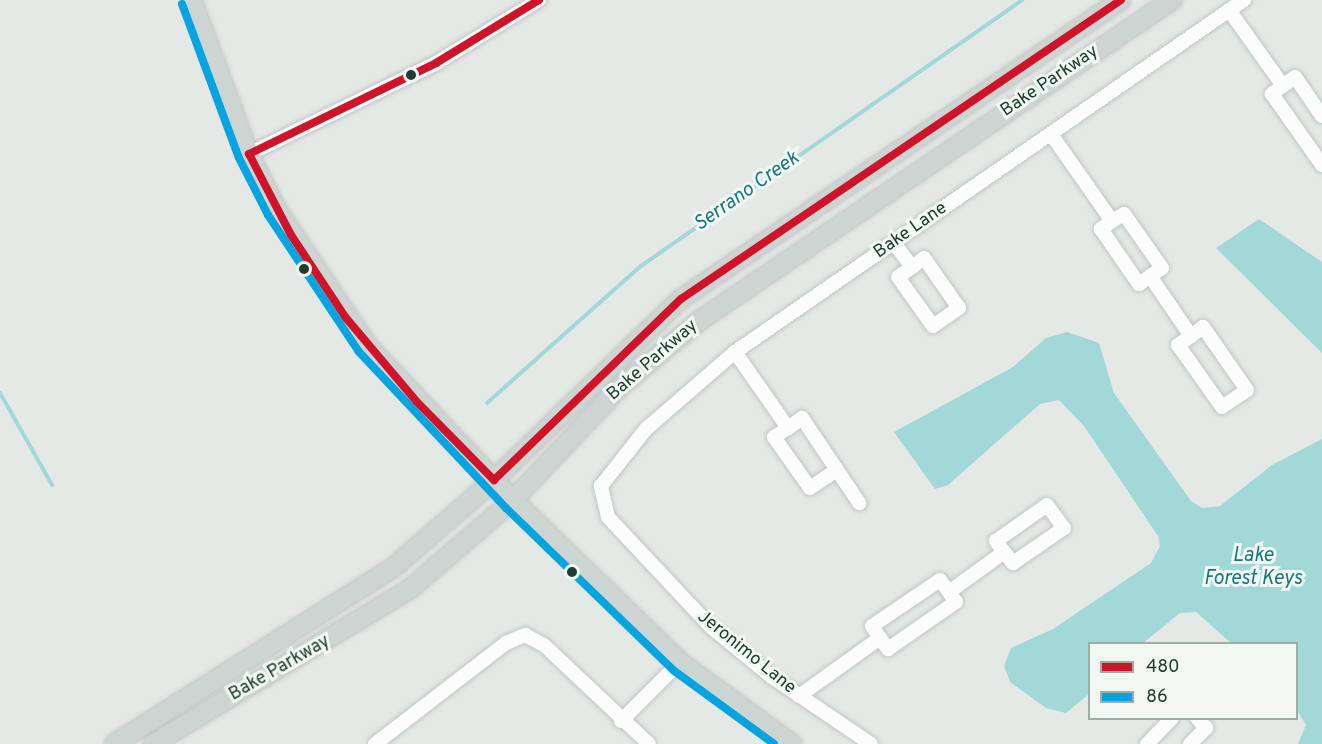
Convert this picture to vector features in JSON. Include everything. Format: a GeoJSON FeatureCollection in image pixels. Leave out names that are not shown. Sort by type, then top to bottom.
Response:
{"type":"FeatureCollection","features":[{"type":"Feature","properties":{"kind":"main road"},"geometry":{"type":"LineString","coordinates":[[192,0],[249,154],[291,235],[346,318],[417,402],[513,500],[680,662],[792,744]]}},
{"type":"Feature","properties":{"kind":"main road","name":"Bake Parkway"},"geometry":{"type":"LineString","coordinates":[[114,744],[394,567],[494,480],[681,299],[1121,0]]}},
{"type":"Feature","properties":{"kind":"main road","name":"Bake Parkway"},"geometry":{"type":"LineString","coordinates":[[153,744],[410,589],[513,500],[620,387],[699,321],[1172,0]]}},
{"type":"Feature","properties":{"kind":"street"},"geometry":{"type":"LineString","coordinates":[[249,154],[436,63],[539,0]]}},
{"type":"Feature","properties":{"kind":"street","name":"Bake Lane"},"geometry":{"type":"LineString","coordinates":[[601,486],[646,429],[735,352],[1244,0]]}},
{"type":"Feature","properties":{"kind":"street"},"geometry":{"type":"LineString","coordinates":[[1229,10],[1283,86]]}},
{"type":"Feature","properties":{"kind":"street"},"geometry":{"type":"LineString","coordinates":[[1322,116],[1295,77],[1272,94],[1322,165]]}},
{"type":"Feature","properties":{"kind":"street"},"geometry":{"type":"LineString","coordinates":[[1051,134],[1112,221]]}},
{"type":"Feature","properties":{"kind":"street"},"geometry":{"type":"LineString","coordinates":[[1124,214],[1162,268],[1139,284],[1101,229],[1112,221],[1124,214]]}},
{"type":"Feature","properties":{"kind":"street"},"geometry":{"type":"LineString","coordinates":[[894,243],[912,267]]}},
{"type":"Feature","properties":{"kind":"street"},"geometry":{"type":"LineString","coordinates":[[924,258],[960,308],[933,326],[898,277],[912,267],[924,258]]}},
{"type":"Feature","properties":{"kind":"street"},"geometry":{"type":"LineString","coordinates":[[1150,276],[1191,336]]}},
{"type":"Feature","properties":{"kind":"street"},"geometry":{"type":"LineString","coordinates":[[1203,327],[1247,390],[1222,407],[1178,345],[1191,336],[1203,327]]}},
{"type":"Feature","properties":{"kind":"street"},"geometry":{"type":"LineString","coordinates":[[735,352],[788,428]]}},
{"type":"Feature","properties":{"kind":"street"},"geometry":{"type":"LineString","coordinates":[[837,470],[810,488],[774,437],[802,418],[860,503]]}},
{"type":"Feature","properties":{"kind":"street","name":"Jeronimo Lane"},"geometry":{"type":"LineString","coordinates":[[601,486],[608,517],[694,611],[799,696],[871,744]]}},
{"type":"Feature","properties":{"kind":"street"},"geometry":{"type":"LineString","coordinates":[[1047,505],[1064,528],[1012,563],[1004,552],[996,541],[1047,505]]}},
{"type":"Feature","properties":{"kind":"street"},"geometry":{"type":"LineString","coordinates":[[949,592],[1004,552]]}},
{"type":"Feature","properties":{"kind":"street"},"geometry":{"type":"LineString","coordinates":[[940,580],[956,602],[888,649],[880,638],[872,626],[940,580]]}},
{"type":"Feature","properties":{"kind":"street"},"geometry":{"type":"LineString","coordinates":[[375,744],[506,643],[525,635],[544,645],[621,721],[649,744]]}},
{"type":"Feature","properties":{"kind":"street"},"geometry":{"type":"LineString","coordinates":[[799,696],[880,638]]}},
{"type":"Feature","properties":{"kind":"street"},"geometry":{"type":"LineString","coordinates":[[621,721],[680,662]]}},
{"type":"Feature","properties":{"kind":"street"},"geometry":{"type":"LineString","coordinates":[[1148,744],[1170,720]]}},
{"type":"Feature","properties":{"kind":"street"},"geometry":{"type":"LineString","coordinates":[[1190,744],[1206,728],[1199,720]]}},
{"type":"Feature","properties":{"kind":"water"},"geometry":{"type":"Polygon","coordinates":[[[1259,219],[1322,262],[1322,353],[1216,248],[1259,219]]]}},
{"type":"Feature","properties":{"kind":"water","name":"Lake Forest Keys"},"geometry":{"type":"Polygon","coordinates":[[[1067,332],[1099,343],[1114,393],[1191,501],[1202,508],[1220,506],[1272,465],[1322,439],[1322,744],[1298,744],[1306,725],[1298,712],[1298,642],[1230,642],[1196,612],[1180,613],[1144,642],[1088,642],[1088,695],[1066,713],[1046,708],[1010,682],[1004,666],[1011,648],[1053,629],[1151,563],[1160,546],[1158,536],[1084,426],[1059,400],[1040,404],[948,485],[935,489],[894,432],[1013,367],[1046,338],[1067,332]]]}},
{"type":"Feature","properties":{"kind":"waterway","name":"Serrano Creek"},"geometry":{"type":"LineString","coordinates":[[487,403],[641,266],[1023,0]]}},
{"type":"Feature","properties":{"kind":"waterway","name":"Serrano Creek"},"geometry":{"type":"LineString","coordinates":[[0,393],[52,485]]}},
{"type":"Feature","properties":{"kind":"transit line","name":"480"},"geometry":{"type":"LineString","coordinates":[[249,154],[436,63],[539,0]]}},
{"type":"Feature","properties":{"kind":"transit line","name":"480"},"geometry":{"type":"LineString","coordinates":[[494,480],[681,299],[1121,0]]}},
{"type":"Feature","properties":{"kind":"transit line","name":"86"},"geometry":{"type":"LineString","coordinates":[[182,4],[239,158],[268,215],[359,352],[506,508],[673,670],[774,744]]}},
{"type":"Feature","properties":{"kind":"transit line","name":"480"},"geometry":{"type":"LineString","coordinates":[[249,154],[291,235],[346,318],[417,402],[494,480]]}}]}
